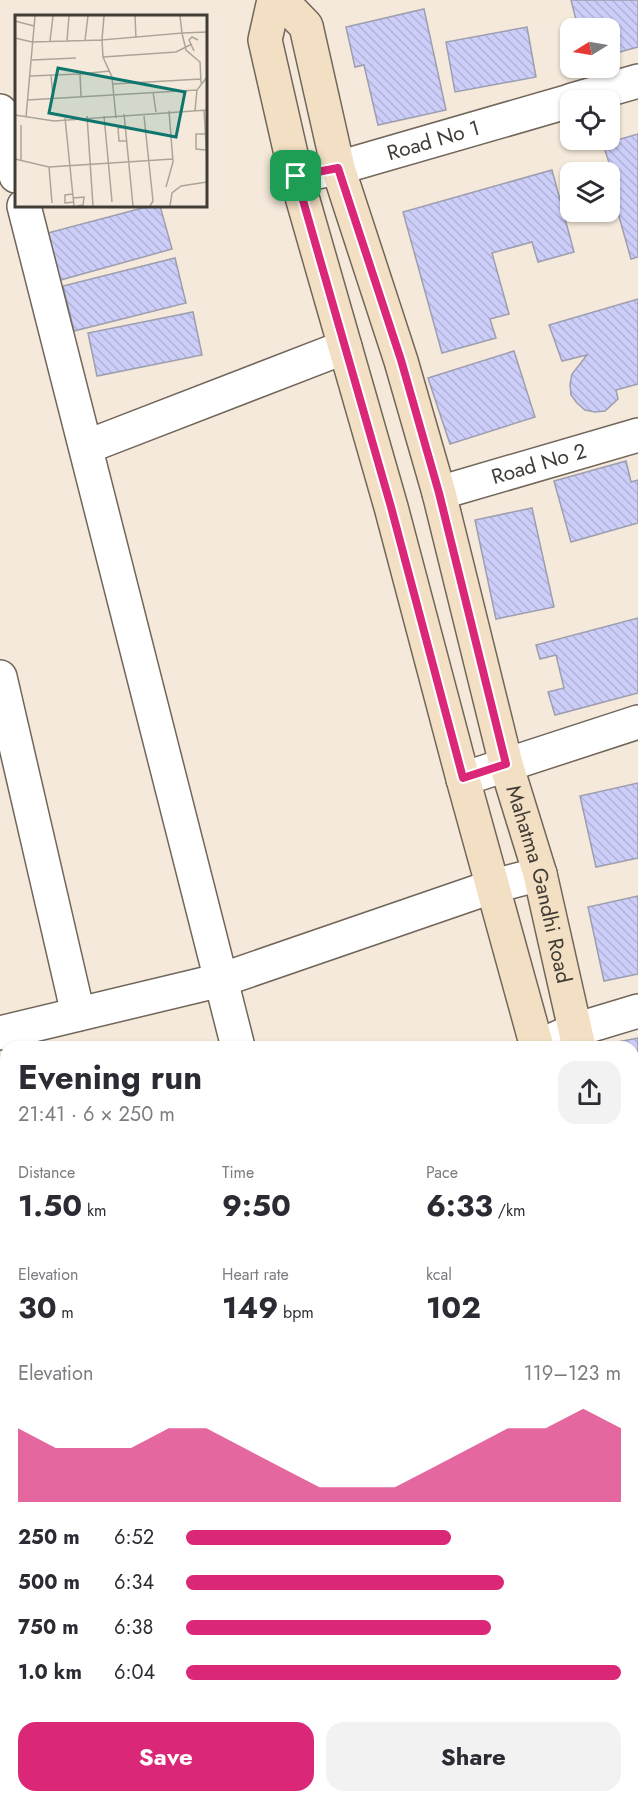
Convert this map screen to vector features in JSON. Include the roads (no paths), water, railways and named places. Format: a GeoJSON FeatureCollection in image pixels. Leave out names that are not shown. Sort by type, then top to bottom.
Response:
{"type":"FeatureCollection","features":[{"type":"Feature","properties":{"kind":"main road","name":"Mahatma Gandhi Road"},"geometry":{"type":"LineString","coordinates":[[274,0],[265,40],[296,176],[391,507],[535,1041]]}},
{"type":"Feature","properties":{"kind":"main road","name":"Mahatma Gandhi Road"},"geometry":{"type":"LineString","coordinates":[[281,0],[306,26],[338,168],[401,360],[439,493],[506,764],[540,874],[577,1039]]}},
{"type":"Feature","properties":{"kind":"street","name":"Road No 1"},"geometry":{"type":"LineString","coordinates":[[608,90],[638,81]]}},
{"type":"Feature","properties":{"kind":"street","name":"Road No 1"},"geometry":{"type":"LineString","coordinates":[[296,176],[338,168],[560,104]]}},
{"type":"Feature","properties":{"kind":"street"},"geometry":{"type":"LineString","coordinates":[[0,111],[15,172]]}},
{"type":"Feature","properties":{"kind":"street"},"geometry":{"type":"LineString","coordinates":[[24,207],[236,1041]]}},
{"type":"Feature","properties":{"kind":"street"},"geometry":{"type":"LineString","coordinates":[[86,447],[345,347]]}},
{"type":"Feature","properties":{"kind":"street","name":"Road No 2"},"geometry":{"type":"LineString","coordinates":[[439,493],[638,435]]}},
{"type":"Feature","properties":{"kind":"street"},"geometry":{"type":"LineString","coordinates":[[0,676],[78,1014]]}},
{"type":"Feature","properties":{"kind":"street"},"geometry":{"type":"LineString","coordinates":[[463,778],[638,723]]}},
{"type":"Feature","properties":{"kind":"street"},"geometry":{"type":"LineString","coordinates":[[0,1033],[221,980],[494,886],[540,874]]}},
{"type":"Feature","properties":{"kind":"street"},"geometry":{"type":"LineString","coordinates":[[577,1039],[638,1011]]}}]}
